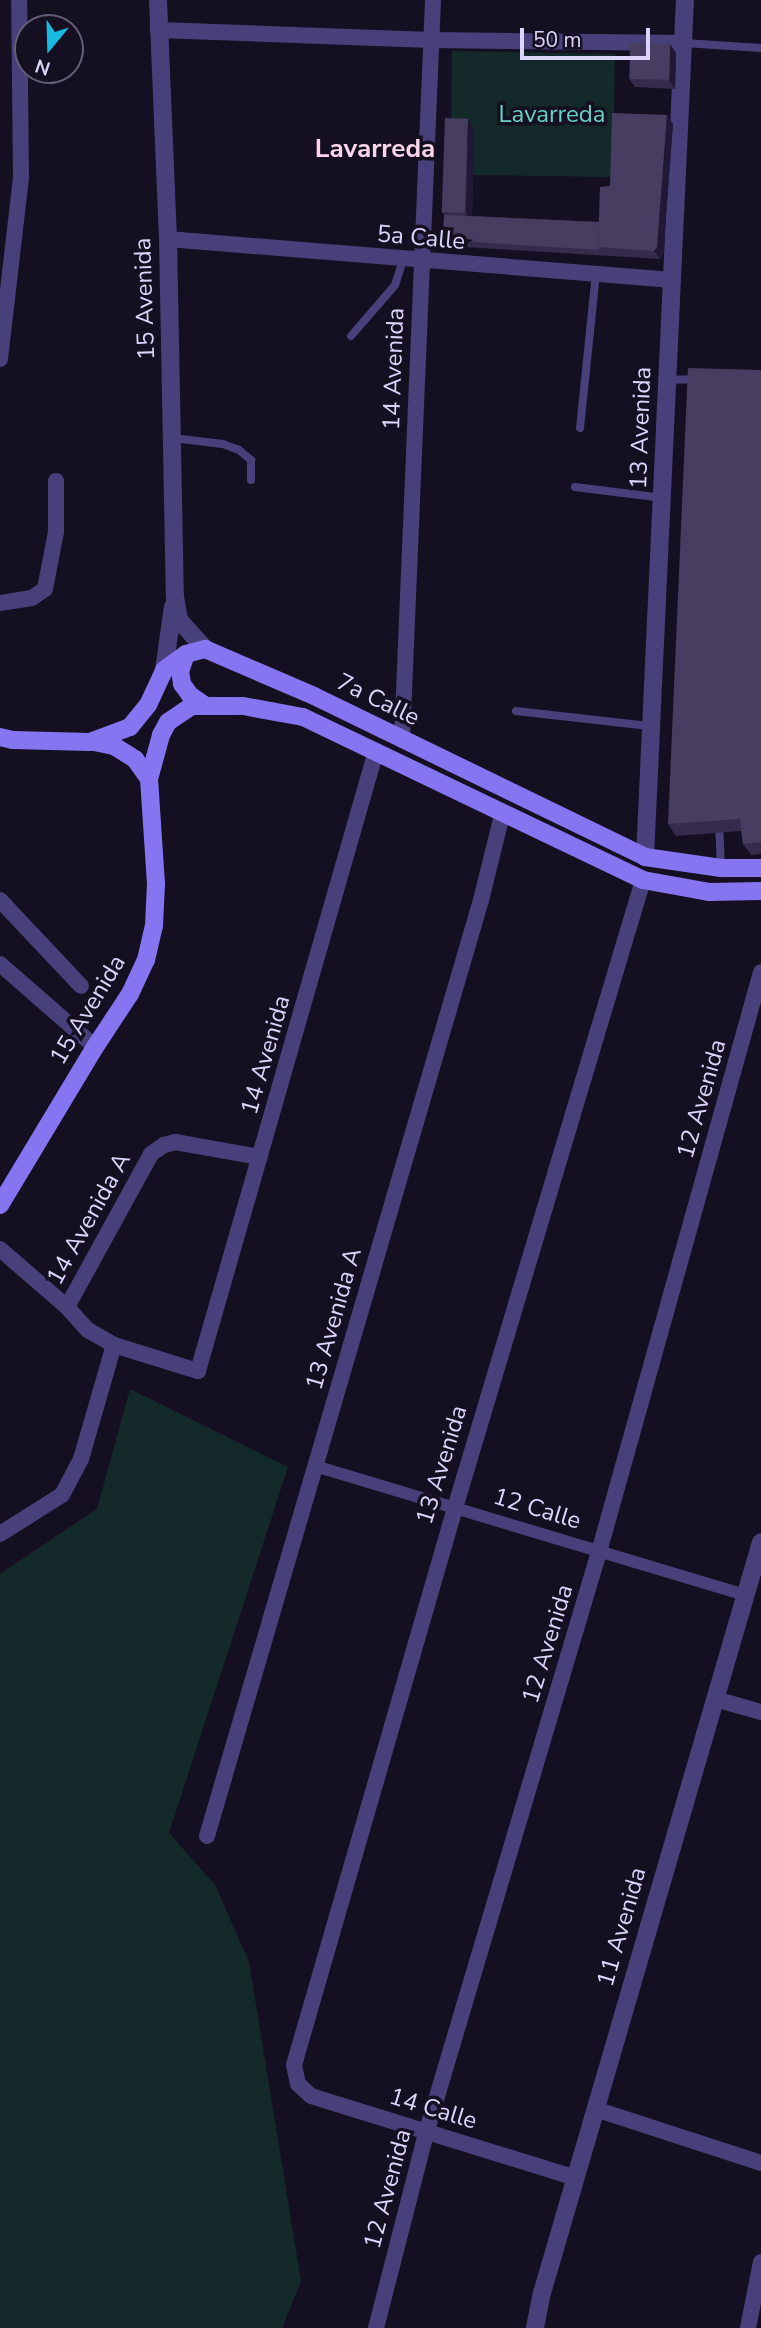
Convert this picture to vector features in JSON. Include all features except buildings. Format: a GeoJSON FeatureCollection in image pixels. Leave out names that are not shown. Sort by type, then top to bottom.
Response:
{"type":"FeatureCollection","features":[{"type":"Feature","properties":{"kind":"main road","name":"7a Calle"},"geometry":{"type":"LineString","coordinates":[[205,649],[280,680],[645,857],[721,868],[761,868]]}},
{"type":"Feature","properties":{"kind":"main road"},"geometry":{"type":"LineString","coordinates":[[90,742],[130,727],[148,705],[164,670],[186,654],[205,649]]}},
{"type":"Feature","properties":{"kind":"main road"},"geometry":{"type":"LineString","coordinates":[[186,654],[180,671],[182,684],[190,695],[206,706]]}},
{"type":"Feature","properties":{"kind":"main road","name":"7a Calle"},"geometry":{"type":"LineString","coordinates":[[149,779],[161,734],[168,722],[192,706],[243,706],[303,717],[643,880],[710,892],[761,891]]}},
{"type":"Feature","properties":{"kind":"main road"},"geometry":{"type":"LineString","coordinates":[[0,737],[114,746],[135,759],[149,779]]}},
{"type":"Feature","properties":{"kind":"main road","name":"15 Avenida"},"geometry":{"type":"LineString","coordinates":[[0,1205],[95,1047],[131,995],[146,960],[154,926],[154,823],[149,779]]}},
{"type":"Feature","properties":{"kind":"street"},"geometry":{"type":"LineString","coordinates":[[0,359],[21,177],[19,0]]}},
{"type":"Feature","properties":{"kind":"street","name":"15 Avenida"},"geometry":{"type":"LineString","coordinates":[[158,0],[173,438],[174,597],[164,670]]}},
{"type":"Feature","properties":{"kind":"street","name":"14 Avenida"},"geometry":{"type":"LineString","coordinates":[[402,740],[433,0]]}},
{"type":"Feature","properties":{"kind":"street","name":"13 Avenida"},"geometry":{"type":"LineString","coordinates":[[645,857],[649,726],[663,498],[685,0]]}},
{"type":"Feature","properties":{"kind":"street"},"geometry":{"type":"LineString","coordinates":[[159,30],[431,40],[683,43]]}},
{"type":"Feature","properties":{"kind":"street","name":"5a Calle"},"geometry":{"type":"LineString","coordinates":[[168,239],[672,280]]}},
{"type":"Feature","properties":{"kind":"street"},"geometry":{"type":"LineString","coordinates":[[0,603],[32,598],[45,589],[56,532],[55,481]]}},
{"type":"Feature","properties":{"kind":"street","name":"15 Avenida"},"geometry":{"type":"LineString","coordinates":[[174,597],[179,620],[205,649]]}},
{"type":"Feature","properties":{"kind":"street","name":"14 Avenida"},"geometry":{"type":"LineString","coordinates":[[114,1345],[198,1371],[376,751]]}},
{"type":"Feature","properties":{"kind":"street","name":"13 Avenida A"},"geometry":{"type":"LineString","coordinates":[[207,1836],[481,900],[502,814]]}},
{"type":"Feature","properties":{"kind":"street","name":"13 Avenida"},"geometry":{"type":"LineString","coordinates":[[294,2065],[455,1508],[643,880]]}},
{"type":"Feature","properties":{"kind":"street"},"geometry":{"type":"LineString","coordinates":[[0,900],[81,986]]}},
{"type":"Feature","properties":{"kind":"street"},"geometry":{"type":"LineString","coordinates":[[0,964],[95,1047]]}},
{"type":"Feature","properties":{"kind":"street","name":"12 Avenida"},"geometry":{"type":"LineString","coordinates":[[376,2328],[427,2130],[599,1552],[761,972]]}},
{"type":"Feature","properties":{"kind":"street","name":"14 Avenida A"},"geometry":{"type":"LineString","coordinates":[[66,1307],[151,1154],[164,1145],[175,1142],[260,1157]]}},
{"type":"Feature","properties":{"kind":"street"},"geometry":{"type":"LineString","coordinates":[[0,1249],[88,1330],[114,1345],[81,1459],[62,1495],[0,1534]]}},
{"type":"Feature","properties":{"kind":"street","name":"12 Calle"},"geometry":{"type":"LineString","coordinates":[[315,1466],[745,1595]]}},
{"type":"Feature","properties":{"kind":"street","name":"11 Avenida"},"geometry":{"type":"LineString","coordinates":[[534,2328],[595,2109],[761,1542]]}},
{"type":"Feature","properties":{"kind":"street"},"geometry":{"type":"LineString","coordinates":[[715,1699],[761,1713]]}},
{"type":"Feature","properties":{"kind":"street","name":"14 Calle"},"geometry":{"type":"LineString","coordinates":[[294,2065],[298,2084],[311,2096],[576,2178]]}},
{"type":"Feature","properties":{"kind":"street"},"geometry":{"type":"LineString","coordinates":[[595,2109],[761,2162]]}},
{"type":"Feature","properties":{"kind":"street"},"geometry":{"type":"LineString","coordinates":[[748,2328],[760,2267]]}},
{"type":"Feature","properties":{"kind":"lane"},"geometry":{"type":"LineString","coordinates":[[683,43],[761,48]]}},
{"type":"Feature","properties":{"kind":"lane"},"geometry":{"type":"LineString","coordinates":[[351,336],[395,285],[403,260]]}},
{"type":"Feature","properties":{"kind":"lane"},"geometry":{"type":"LineString","coordinates":[[580,428],[596,274]]}},
{"type":"Feature","properties":{"kind":"lane"},"geometry":{"type":"LineString","coordinates":[[668,380],[704,379]]}},
{"type":"Feature","properties":{"kind":"lane"},"geometry":{"type":"LineString","coordinates":[[173,438],[223,444],[239,450],[251,460],[251,480]]}},
{"type":"Feature","properties":{"kind":"lane"},"geometry":{"type":"LineString","coordinates":[[575,486],[663,498]]}},
{"type":"Feature","properties":{"kind":"lane"},"geometry":{"type":"LineString","coordinates":[[516,711],[649,726]]}},
{"type":"Feature","properties":{"kind":"lane"},"geometry":{"type":"LineString","coordinates":[[718,815],[721,868]]}},
{"type":"Feature","properties":{"kind":"green space","name":"Lavarreda"},"geometry":{"type":"Polygon","coordinates":[[[452,51],[615,54],[613,177],[473,175],[474,128],[451,127],[452,51]]]}},
{"type":"Feature","properties":{"kind":"green space"},"geometry":{"type":"Polygon","coordinates":[[[130,1389],[288,1467],[169,1833],[215,1885],[249,1962],[301,2281],[282,2328],[0,2328],[0,1574],[97,1509],[130,1389]]]}},
{"type":"Feature","properties":{"kind":"district","name":"Lavarreda"},"geometry":{"type":"Point","coordinates":[375,149]}}]}
